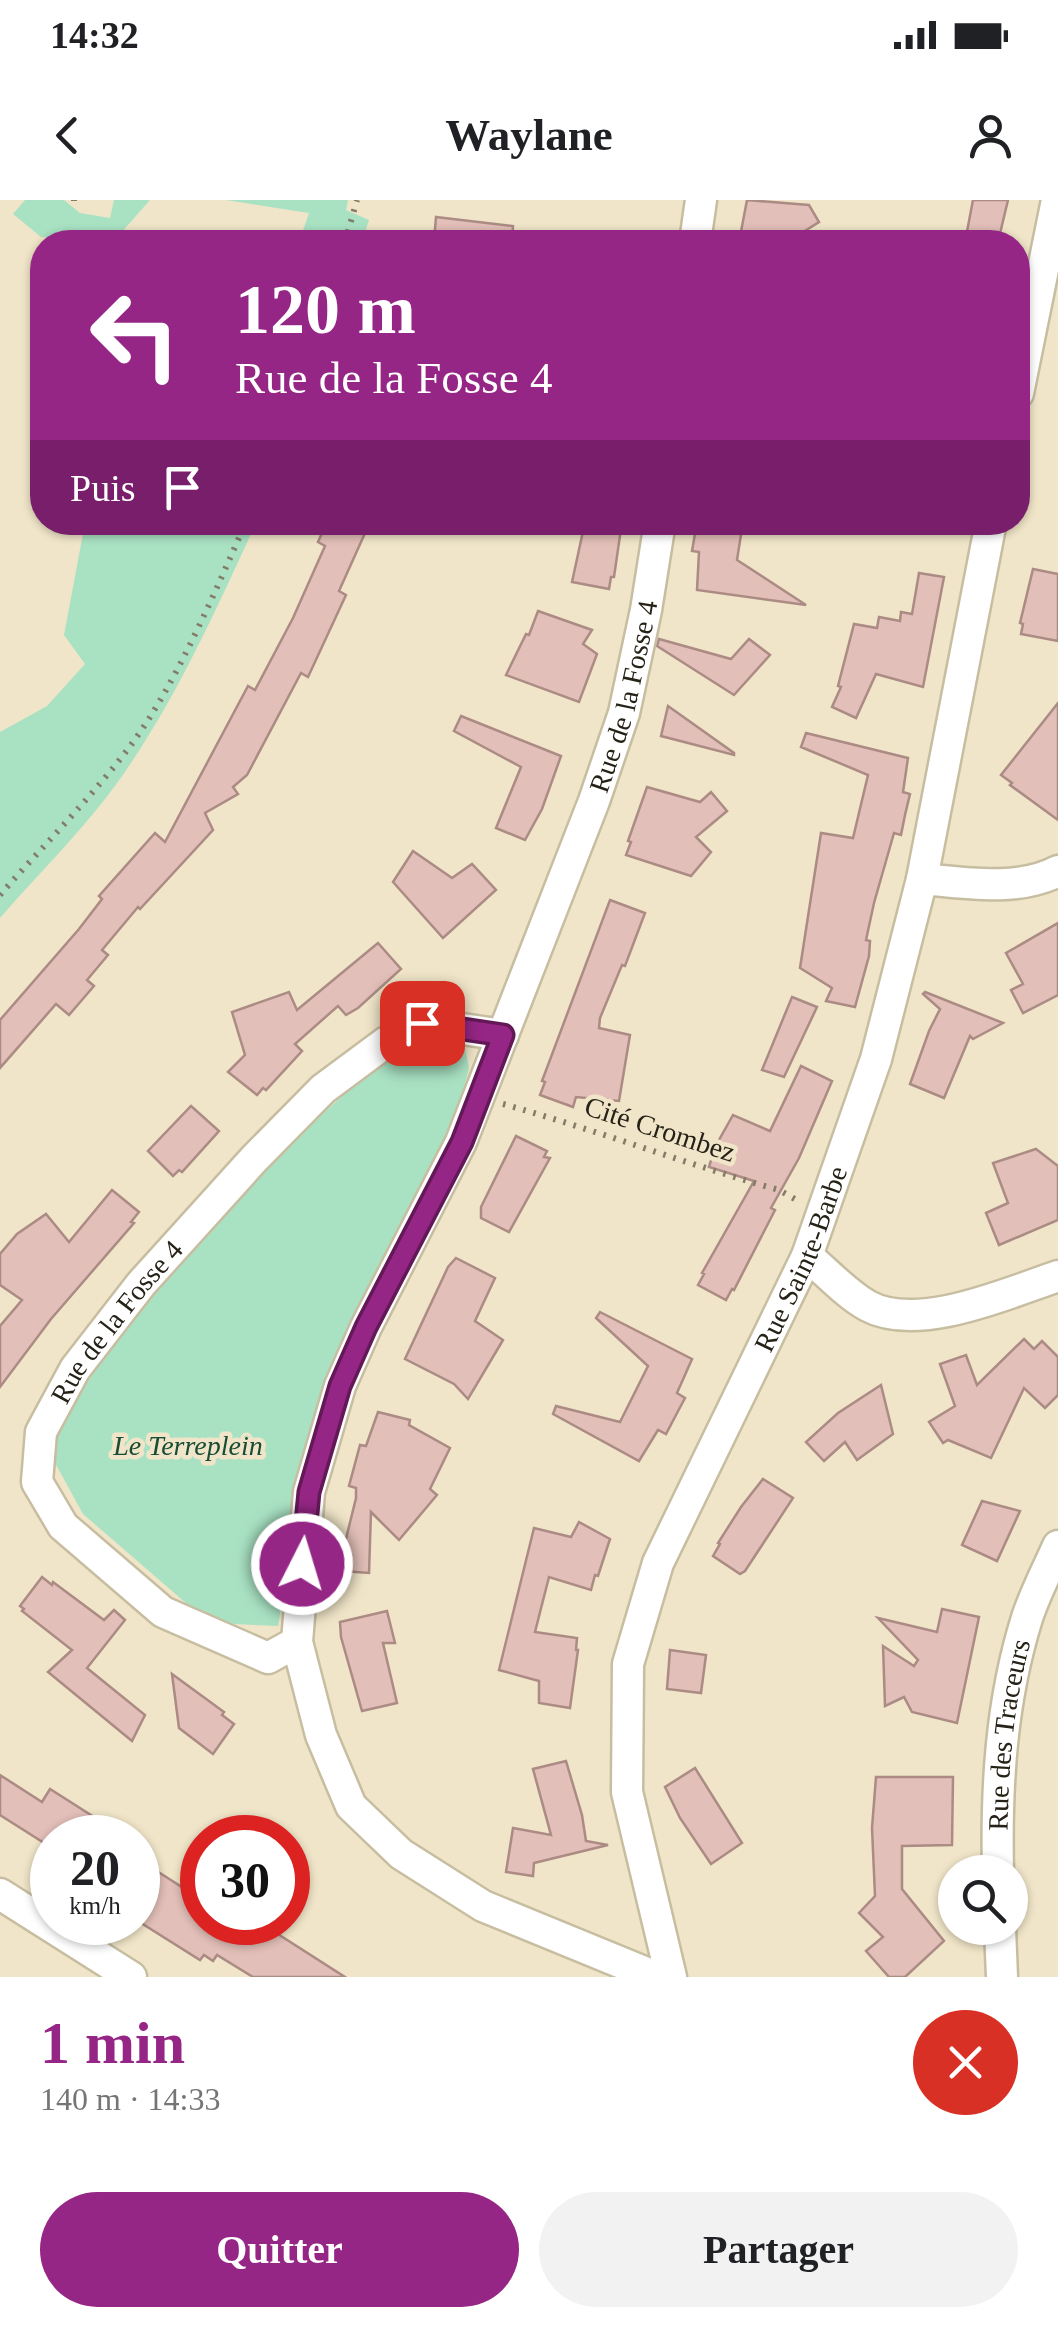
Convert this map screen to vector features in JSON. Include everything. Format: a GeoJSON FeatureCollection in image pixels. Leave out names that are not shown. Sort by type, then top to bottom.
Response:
{"type":"FeatureCollection","features":[{"type":"Feature","properties":{"kind":"street"},"geometry":{"type":"LineString","coordinates":[[697,230],[701,200]]}},
{"type":"Feature","properties":{"kind":"street"},"geometry":{"type":"LineString","coordinates":[[1030,334],[1057,200]]}},
{"type":"Feature","properties":{"kind":"street","name":"Rue de la Fosse 4"},"geometry":{"type":"LineString","coordinates":[[656,1977],[483,1906],[401,1854],[352,1806],[321,1735],[296,1642],[309,1492],[340,1386],[366,1327],[462,1142],[594,801],[624,713],[658,535]]}},
{"type":"Feature","properties":{"kind":"street","name":"Rue Sainte-Barbe"},"geometry":{"type":"LineString","coordinates":[[671,1977],[626,1792],[628,1664],[658,1563],[806,1256],[876,1059],[922,879],[988,535]]}},
{"type":"Feature","properties":{"kind":"street"},"geometry":{"type":"LineString","coordinates":[[922,879],[1036,882],[1058,871]]}},
{"type":"Feature","properties":{"kind":"street","name":"Rue de la Fosse 4"},"geometry":{"type":"LineString","coordinates":[[296,1642],[268,1658],[163,1612],[62,1526],[37,1482],[41,1432],[75,1370],[142,1284],[323,1089],[385,1042],[422,1023],[503,1035]]}},
{"type":"Feature","properties":{"kind":"street"},"geometry":{"type":"LineString","coordinates":[[806,1256],[869,1307],[908,1314],[960,1310],[1058,1276]]}},
{"type":"Feature","properties":{"kind":"street","name":"Rue des Traceurs"},"geometry":{"type":"LineString","coordinates":[[998,1855],[996,1800],[1007,1695],[1028,1614],[1058,1546]]}},
{"type":"Feature","properties":{"kind":"street"},"geometry":{"type":"LineString","coordinates":[[0,1894],[131,1977]]}},
{"type":"Feature","properties":{"kind":"street"},"geometry":{"type":"LineString","coordinates":[[1001,1945],[1002,1977]]}},
{"type":"Feature","properties":{"kind":"path"},"geometry":{"type":"LineString","coordinates":[[348,230],[357,200]]}},
{"type":"Feature","properties":{"kind":"path"},"geometry":{"type":"LineString","coordinates":[[0,894],[128,749],[155,708],[240,535]]}},
{"type":"Feature","properties":{"kind":"path","name":"Cité Crombez"},"geometry":{"type":"LineString","coordinates":[[480,1096],[779,1190],[824,1212]]}},
{"type":"Feature","properties":{"kind":"green space"},"geometry":{"type":"Polygon","coordinates":[[[25,200],[64,200],[80,213],[110,218],[114,200],[150,200],[124,230],[32,230],[13,214],[25,200]]]}},
{"type":"Feature","properties":{"kind":"green space"},"geometry":{"type":"Polygon","coordinates":[[[226,200],[348,200],[346,210],[369,220],[366,230],[303,230],[309,213],[226,200]]]}},
{"type":"Feature","properties":{"kind":"green space"},"geometry":{"type":"Polygon","coordinates":[[[83,535],[250,535],[194,654],[140,749],[92,815],[0,918],[0,732],[47,706],[85,664],[64,635],[83,535]]]}},
{"type":"Feature","properties":{"kind":"green space","name":"Le Terreplein"},"geometry":{"type":"Polygon","coordinates":[[[423,1038],[454,1040],[465,1048],[469,1068],[452,1141],[301,1491],[278,1626],[209,1623],[83,1514],[48,1450],[76,1393],[182,1255],[287,1146],[383,1059],[423,1038]]]}},
{"type":"Feature","properties":{"kind":"building"},"geometry":{"type":"Polygon","coordinates":[[[747,200],[809,205],[819,222],[806,230],[741,230],[747,200]]]}},
{"type":"Feature","properties":{"kind":"building"},"geometry":{"type":"Polygon","coordinates":[[[973,200],[1008,200],[1001,230],[967,230],[973,200]]]}},
{"type":"Feature","properties":{"kind":"building"},"geometry":{"type":"Polygon","coordinates":[[[436,217],[513,226],[513,230],[435,230],[436,217]]]}},
{"type":"Feature","properties":{"kind":"building"},"geometry":{"type":"Polygon","coordinates":[[[321,535],[364,535],[339,591],[346,595],[308,677],[301,673],[247,775],[233,787],[238,794],[205,813],[213,830],[102,950],[108,955],[87,980],[94,986],[69,1015],[56,1004],[0,1068],[0,1020],[155,833],[165,842],[248,686],[255,690],[293,618],[325,546],[318,542],[321,535]]]}},
{"type":"Feature","properties":{"kind":"building"},"geometry":{"type":"Polygon","coordinates":[[[582,535],[620,535],[609,589],[572,582],[582,535]]]}},
{"type":"Feature","properties":{"kind":"building"},"geometry":{"type":"Polygon","coordinates":[[[695,535],[741,535],[737,560],[806,605],[697,590],[699,552],[692,551],[695,535]]]}},
{"type":"Feature","properties":{"kind":"building"},"geometry":{"type":"Polygon","coordinates":[[[1033,569],[1058,574],[1058,641],[1021,634],[1033,569]]]}},
{"type":"Feature","properties":{"kind":"building"},"geometry":{"type":"Polygon","coordinates":[[[919,573],[944,577],[923,687],[876,674],[856,718],[832,707],[841,687],[838,686],[854,624],[877,628],[879,617],[900,621],[901,612],[912,614],[919,573]]]}},
{"type":"Feature","properties":{"kind":"building"},"geometry":{"type":"Polygon","coordinates":[[[538,611],[592,630],[583,644],[597,654],[579,702],[506,675],[538,611]]]}},
{"type":"Feature","properties":{"kind":"building"},"geometry":{"type":"Polygon","coordinates":[[[659,639],[731,659],[749,639],[770,655],[734,695],[657,646],[659,639]]]}},
{"type":"Feature","properties":{"kind":"building"},"geometry":{"type":"Polygon","coordinates":[[[1058,703],[1058,820],[1001,775],[1058,703]]]}},
{"type":"Feature","properties":{"kind":"building"},"geometry":{"type":"Polygon","coordinates":[[[668,706],[734,753],[734,755],[661,736],[668,706]]]}},
{"type":"Feature","properties":{"kind":"building"},"geometry":{"type":"Polygon","coordinates":[[[461,716],[561,756],[542,809],[525,840],[496,828],[521,767],[454,731],[461,716]]]}},
{"type":"Feature","properties":{"kind":"building"},"geometry":{"type":"Polygon","coordinates":[[[806,733],[908,758],[903,792],[910,794],[901,835],[894,833],[874,903],[866,940],[870,941],[869,956],[855,1007],[826,1001],[832,988],[800,968],[821,833],[853,838],[868,775],[801,747],[806,733]]]}},
{"type":"Feature","properties":{"kind":"building"},"geometry":{"type":"Polygon","coordinates":[[[647,787],[700,802],[711,792],[727,811],[696,837],[711,852],[691,876],[626,855],[647,787]]]}},
{"type":"Feature","properties":{"kind":"building"},"geometry":{"type":"Polygon","coordinates":[[[413,851],[452,878],[472,864],[496,890],[443,938],[393,882],[413,851]]]}},
{"type":"Feature","properties":{"kind":"building"},"geometry":{"type":"Polygon","coordinates":[[[610,900],[645,913],[600,1018],[599,1028],[630,1035],[619,1101],[576,1097],[573,1107],[540,1095],[545,1082],[542,1081],[610,900]]]}},
{"type":"Feature","properties":{"kind":"building"},"geometry":{"type":"Polygon","coordinates":[[[1058,923],[1058,995],[1023,1013],[1011,990],[1023,984],[1006,953],[1058,923]]]}},
{"type":"Feature","properties":{"kind":"building"},"geometry":{"type":"Polygon","coordinates":[[[378,943],[401,969],[358,1008],[346,1015],[338,1006],[295,1044],[302,1051],[266,1090],[263,1088],[257,1095],[228,1072],[245,1055],[232,1012],[289,992],[297,1010],[378,943]]]}},
{"type":"Feature","properties":{"kind":"building"},"geometry":{"type":"Polygon","coordinates":[[[925,992],[1003,1023],[973,1039],[970,1036],[944,1098],[910,1084],[940,1009],[925,992]]]}},
{"type":"Feature","properties":{"kind":"building"},"geometry":{"type":"Polygon","coordinates":[[[792,997],[817,1007],[784,1077],[762,1070],[792,997]]]}},
{"type":"Feature","properties":{"kind":"building"},"geometry":{"type":"Polygon","coordinates":[[[801,1066],[832,1081],[799,1158],[771,1208],[775,1210],[726,1300],[698,1285],[754,1181],[709,1167],[715,1147],[733,1115],[770,1131],[801,1066]]]}},
{"type":"Feature","properties":{"kind":"building"},"geometry":{"type":"Polygon","coordinates":[[[191,1106],[219,1131],[182,1172],[179,1170],[173,1176],[148,1151],[191,1106]]]}},
{"type":"Feature","properties":{"kind":"building"},"geometry":{"type":"Polygon","coordinates":[[[516,1136],[547,1151],[544,1157],[550,1158],[509,1232],[481,1218],[481,1207],[516,1136]]]}},
{"type":"Feature","properties":{"kind":"building"},"geometry":{"type":"Polygon","coordinates":[[[1036,1149],[1058,1166],[1058,1220],[999,1245],[986,1213],[1008,1203],[993,1163],[1036,1149]]]}},
{"type":"Feature","properties":{"kind":"building"},"geometry":{"type":"Polygon","coordinates":[[[112,1190],[139,1212],[131,1222],[134,1223],[51,1319],[0,1387],[0,1326],[22,1300],[0,1285],[0,1254],[17,1234],[46,1214],[69,1242],[112,1190]]]}},
{"type":"Feature","properties":{"kind":"building"},"geometry":{"type":"Polygon","coordinates":[[[456,1258],[495,1278],[475,1321],[503,1340],[468,1399],[454,1384],[405,1359],[448,1267],[456,1258]]]}},
{"type":"Feature","properties":{"kind":"building"},"geometry":{"type":"Polygon","coordinates":[[[600,1312],[692,1359],[677,1393],[685,1398],[666,1434],[658,1430],[639,1461],[553,1414],[556,1406],[620,1422],[648,1366],[596,1318],[600,1312]]]}},
{"type":"Feature","properties":{"kind":"building"},"geometry":{"type":"Polygon","coordinates":[[[1024,1339],[1034,1349],[1042,1341],[1058,1357],[1058,1395],[1045,1408],[1024,1388],[991,1458],[948,1440],[943,1443],[929,1422],[955,1406],[940,1364],[966,1355],[977,1385],[1024,1339]]]}},
{"type":"Feature","properties":{"kind":"building"},"geometry":{"type":"Polygon","coordinates":[[[881,1385],[893,1434],[857,1460],[845,1442],[824,1461],[806,1442],[838,1413],[881,1385]]]}},
{"type":"Feature","properties":{"kind":"building"},"geometry":{"type":"Polygon","coordinates":[[[378,1412],[410,1420],[409,1425],[450,1448],[430,1489],[437,1495],[399,1540],[371,1512],[369,1573],[343,1571],[343,1551],[356,1498],[356,1488],[349,1486],[360,1445],[366,1446],[378,1412]]]}},
{"type":"Feature","properties":{"kind":"building"},"geometry":{"type":"Polygon","coordinates":[[[763,1479],[793,1498],[740,1574],[713,1556],[741,1507],[763,1479]]]}},
{"type":"Feature","properties":{"kind":"building"},"geometry":{"type":"Polygon","coordinates":[[[982,1501],[1020,1511],[997,1561],[962,1545],[982,1501]]]}},
{"type":"Feature","properties":{"kind":"building"},"geometry":{"type":"Polygon","coordinates":[[[579,1522],[610,1539],[598,1576],[595,1575],[591,1590],[549,1577],[535,1632],[577,1638],[570,1708],[539,1703],[539,1681],[499,1670],[534,1528],[571,1537],[579,1522]]]}},
{"type":"Feature","properties":{"kind":"building"},"geometry":{"type":"Polygon","coordinates":[[[42,1577],[104,1620],[114,1610],[125,1620],[87,1668],[145,1715],[132,1741],[48,1672],[72,1650],[22,1611],[20,1606],[42,1577]]]}},
{"type":"Feature","properties":{"kind":"building"},"geometry":{"type":"Polygon","coordinates":[[[942,1609],[979,1617],[957,1723],[912,1712],[904,1697],[885,1706],[883,1646],[914,1666],[918,1660],[878,1618],[937,1632],[942,1609]]]}},
{"type":"Feature","properties":{"kind":"building"},"geometry":{"type":"Polygon","coordinates":[[[387,1611],[395,1643],[383,1643],[397,1703],[362,1711],[340,1622],[387,1611]]]}},
{"type":"Feature","properties":{"kind":"building"},"geometry":{"type":"Polygon","coordinates":[[[670,1650],[706,1655],[701,1693],[667,1689],[670,1650]]]}},
{"type":"Feature","properties":{"kind":"building"},"geometry":{"type":"Polygon","coordinates":[[[172,1674],[224,1712],[222,1715],[234,1724],[213,1754],[179,1728],[172,1674]]]}},
{"type":"Feature","properties":{"kind":"building"},"geometry":{"type":"Polygon","coordinates":[[[566,1761],[586,1841],[608,1845],[534,1863],[533,1876],[506,1872],[513,1828],[551,1835],[533,1769],[566,1761]]]}},
{"type":"Feature","properties":{"kind":"building"},"geometry":{"type":"Polygon","coordinates":[[[695,1768],[742,1843],[711,1864],[680,1818],[665,1787],[695,1768]]]}},
{"type":"Feature","properties":{"kind":"building"},"geometry":{"type":"Polygon","coordinates":[[[0,1775],[42,1802],[50,1789],[91,1815],[30,1815],[30,1834],[0,1815],[0,1775]]]}},
{"type":"Feature","properties":{"kind":"building"},"geometry":{"type":"Polygon","coordinates":[[[876,1777],[953,1777],[952,1845],[902,1846],[902,1889],[938,1934],[940,1945],[905,1977],[889,1977],[866,1951],[883,1937],[859,1913],[875,1896],[872,1828],[876,1777]]]}},
{"type":"Feature","properties":{"kind":"building"},"geometry":{"type":"Polygon","coordinates":[[[160,1873],[180,1886],[180,1945],[295,1945],[345,1977],[253,1977],[217,1955],[213,1961],[204,1955],[200,1960],[160,1935],[160,1873]]]}},
{"type":"Feature","properties":{"kind":"route"},"geometry":{"type":"LineString","coordinates":[[302,1564],[309,1492],[340,1386],[366,1327],[462,1142],[503,1035],[422,1023]]}}]}
